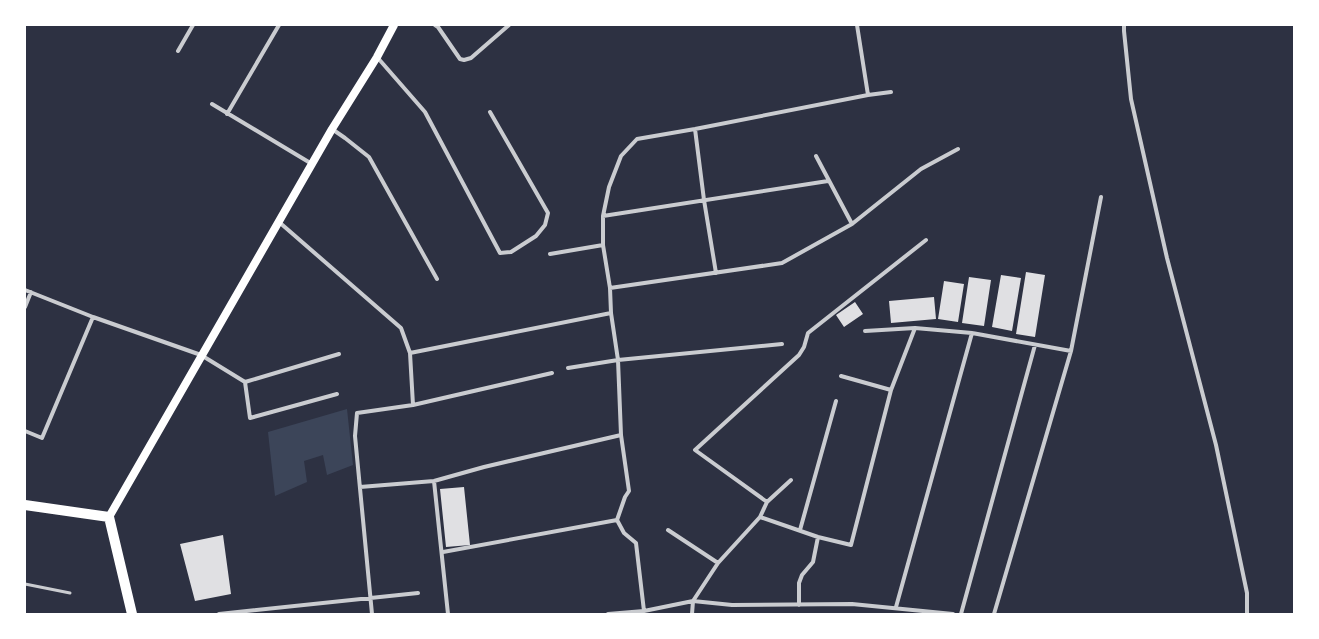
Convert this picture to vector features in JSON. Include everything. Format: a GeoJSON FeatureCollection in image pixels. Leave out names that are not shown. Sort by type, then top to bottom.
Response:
{"type":"FeatureCollection","features":[{"type":"Feature","properties":{"kind":"main road"},"geometry":{"type":"LineString","coordinates":[[132,614],[109,517],[278,222],[332,129],[377,57],[394,25]]}},
{"type":"Feature","properties":{"kind":"main road"},"geometry":{"type":"LineString","coordinates":[[25,506],[109,517]]}},
{"type":"Feature","properties":{"kind":"street"},"geometry":{"type":"LineString","coordinates":[[178,51],[193,25]]}},
{"type":"Feature","properties":{"kind":"street"},"geometry":{"type":"LineString","coordinates":[[227,114],[278,25]]}},
{"type":"Feature","properties":{"kind":"street"},"geometry":{"type":"LineString","coordinates":[[435,25],[438,27],[460,59],[464,60],[471,58],[509,25]]}},
{"type":"Feature","properties":{"kind":"street"},"geometry":{"type":"LineString","coordinates":[[857,25],[868,95]]}},
{"type":"Feature","properties":{"kind":"street"},"geometry":{"type":"LineString","coordinates":[[1124,25],[1131,99],[1167,258],[1216,445],[1247,593],[1247,614]]}},
{"type":"Feature","properties":{"kind":"street"},"geometry":{"type":"LineString","coordinates":[[377,57],[425,112],[500,252],[511,252],[536,236],[545,225],[548,213],[490,112]]}},
{"type":"Feature","properties":{"kind":"street"},"geometry":{"type":"LineString","coordinates":[[644,611],[636,543],[624,533],[617,520],[625,497],[629,491],[621,435],[618,360],[611,312],[610,288],[603,245],[603,216],[609,187],[621,156],[637,139],[868,95],[891,92]]}},
{"type":"Feature","properties":{"kind":"street"},"geometry":{"type":"LineString","coordinates":[[212,104],[312,164]]}},
{"type":"Feature","properties":{"kind":"street"},"geometry":{"type":"LineString","coordinates":[[332,129],[369,157],[437,279]]}},
{"type":"Feature","properties":{"kind":"street"},"geometry":{"type":"LineString","coordinates":[[695,129],[704,200],[716,273]]}},
{"type":"Feature","properties":{"kind":"street"},"geometry":{"type":"LineString","coordinates":[[610,288],[782,263],[852,224],[921,169],[958,150]]}},
{"type":"Feature","properties":{"kind":"street"},"geometry":{"type":"LineString","coordinates":[[816,156],[852,224]]}},
{"type":"Feature","properties":{"kind":"street"},"geometry":{"type":"LineString","coordinates":[[603,216],[828,180]]}},
{"type":"Feature","properties":{"kind":"street"},"geometry":{"type":"LineString","coordinates":[[994,614],[1071,351],[1101,197]]}},
{"type":"Feature","properties":{"kind":"street"},"geometry":{"type":"LineString","coordinates":[[278,222],[401,328],[410,353],[413,405]]}},
{"type":"Feature","properties":{"kind":"street"},"geometry":{"type":"LineString","coordinates":[[766,502],[695,450],[799,355],[804,347],[808,333],[926,240]]}},
{"type":"Feature","properties":{"kind":"street"},"geometry":{"type":"LineString","coordinates":[[550,254],[603,245]]}},
{"type":"Feature","properties":{"kind":"street"},"geometry":{"type":"LineString","coordinates":[[25,290],[93,318],[201,355],[245,382],[339,354]]}},
{"type":"Feature","properties":{"kind":"street"},"geometry":{"type":"LineString","coordinates":[[25,307],[31,292]]}},
{"type":"Feature","properties":{"kind":"street"},"geometry":{"type":"LineString","coordinates":[[410,353],[611,312]]}},
{"type":"Feature","properties":{"kind":"street"},"geometry":{"type":"LineString","coordinates":[[25,430],[42,438],[93,318]]}},
{"type":"Feature","properties":{"kind":"street"},"geometry":{"type":"LineString","coordinates":[[865,331],[915,328],[972,333],[1071,351]]}},
{"type":"Feature","properties":{"kind":"street"},"geometry":{"type":"LineString","coordinates":[[760,517],[818,537],[850,545],[891,390],[915,328]]}},
{"type":"Feature","properties":{"kind":"street"},"geometry":{"type":"LineString","coordinates":[[896,607],[972,333]]}},
{"type":"Feature","properties":{"kind":"street"},"geometry":{"type":"LineString","coordinates":[[568,368],[618,360],[782,344]]}},
{"type":"Feature","properties":{"kind":"street"},"geometry":{"type":"LineString","coordinates":[[961,614],[1035,345]]}},
{"type":"Feature","properties":{"kind":"street"},"geometry":{"type":"LineString","coordinates":[[372,614],[355,436],[357,413],[413,405],[552,373]]}},
{"type":"Feature","properties":{"kind":"street"},"geometry":{"type":"LineString","coordinates":[[841,376],[891,390]]}},
{"type":"Feature","properties":{"kind":"street"},"geometry":{"type":"LineString","coordinates":[[245,382],[250,418],[337,394]]}},
{"type":"Feature","properties":{"kind":"street"},"geometry":{"type":"LineString","coordinates":[[800,530],[836,401]]}},
{"type":"Feature","properties":{"kind":"street"},"geometry":{"type":"LineString","coordinates":[[360,487],[434,480],[621,435]]}},
{"type":"Feature","properties":{"kind":"street"},"geometry":{"type":"LineString","coordinates":[[434,480],[443,552],[448,614]]}},
{"type":"Feature","properties":{"kind":"street"},"geometry":{"type":"LineString","coordinates":[[692,614],[693,601],[718,563],[760,517],[766,502],[791,480]]}},
{"type":"Feature","properties":{"kind":"street"},"geometry":{"type":"LineString","coordinates":[[443,552],[617,520]]}},
{"type":"Feature","properties":{"kind":"street"},"geometry":{"type":"LineString","coordinates":[[668,530],[718,563]]}},
{"type":"Feature","properties":{"kind":"street"},"geometry":{"type":"LineString","coordinates":[[799,605],[799,583],[802,575],[813,562],[818,537]]}},
{"type":"Feature","properties":{"kind":"street"},"geometry":{"type":"LineString","coordinates":[[219,614],[418,593]]}},
{"type":"Feature","properties":{"kind":"street"},"geometry":{"type":"LineString","coordinates":[[608,614],[644,611],[693,601],[732,605],[852,604],[896,607],[953,614]]}},
{"type":"Feature","properties":{"kind":"lane"},"geometry":{"type":"LineString","coordinates":[[25,584],[70,593]]}},
{"type":"Feature","properties":{"kind":"shaded area"},"geometry":{"type":"Polygon","coordinates":[[[347,409],[353,465],[327,475],[323,455],[304,461],[307,482],[275,496],[268,432],[347,409]]]}},
{"type":"Feature","properties":{"kind":"building"},"geometry":{"type":"Polygon","coordinates":[[[1026,272],[1045,275],[1035,337],[1016,334],[1026,272]]]}},
{"type":"Feature","properties":{"kind":"building"},"geometry":{"type":"Polygon","coordinates":[[[1001,275],[1021,278],[1012,331],[992,327],[1001,275]]]}},
{"type":"Feature","properties":{"kind":"building"},"geometry":{"type":"Polygon","coordinates":[[[969,277],[991,280],[984,326],[962,323],[969,277]]]}},
{"type":"Feature","properties":{"kind":"building"},"geometry":{"type":"Polygon","coordinates":[[[944,281],[964,284],[958,322],[938,319],[944,281]]]}},
{"type":"Feature","properties":{"kind":"building"},"geometry":{"type":"Polygon","coordinates":[[[934,297],[936,319],[891,323],[889,301],[934,297]]]}},
{"type":"Feature","properties":{"kind":"building"},"geometry":{"type":"Polygon","coordinates":[[[855,302],[863,314],[844,327],[836,315],[855,302]]]}},
{"type":"Feature","properties":{"kind":"building"},"geometry":{"type":"Polygon","coordinates":[[[464,487],[470,545],[446,547],[440,489],[464,487]]]}},
{"type":"Feature","properties":{"kind":"building"},"geometry":{"type":"Polygon","coordinates":[[[223,535],[231,594],[195,601],[180,544],[223,535]]]}}]}
